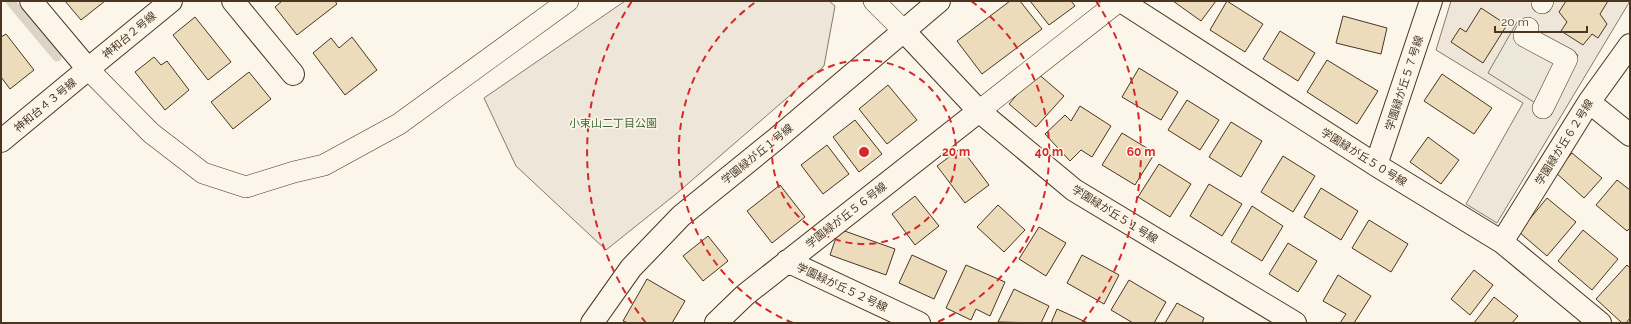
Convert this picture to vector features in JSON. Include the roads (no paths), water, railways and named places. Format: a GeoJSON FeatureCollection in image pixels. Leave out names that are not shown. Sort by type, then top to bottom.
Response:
{"type":"FeatureCollection","features":[{"type":"Feature","properties":{"kind":"street"},"geometry":{"type":"LineString","coordinates":[[31,1],[88,69],[151,132],[203,173],[246,188],[294,172],[324,165],[399,124],[568,1]]}},
{"type":"Feature","properties":{"kind":"street","name":"神和台２号線"},"geometry":{"type":"LineString","coordinates":[[88,69],[170,1]]}},
{"type":"Feature","properties":{"kind":"street"},"geometry":{"type":"LineString","coordinates":[[233,1],[293,74]]}},
{"type":"Feature","properties":{"kind":"street"},"geometry":{"type":"LineString","coordinates":[[874,1],[903,30]]}},
{"type":"Feature","properties":{"kind":"street","name":"学園緑が丘１号線"},"geometry":{"type":"LineString","coordinates":[[592,323],[631,268],[682,216],[776,139],[939,1]]}},
{"type":"Feature","properties":{"kind":"street"},"geometry":{"type":"LineString","coordinates":[[980,110],[1120,1]]}},
{"type":"Feature","properties":{"kind":"street","name":"学園緑が丘５０号線"},"geometry":{"type":"LineString","coordinates":[[1120,1],[1376,165],[1502,242],[1600,323]]}},
{"type":"Feature","properties":{"kind":"street","name":"学園緑が丘５７号線"},"geometry":{"type":"LineString","coordinates":[[1376,165],[1431,1]]}},
{"type":"Feature","properties":{"kind":"street"},"geometry":{"type":"LineString","coordinates":[[1528,28],[1524,36],[1571,61],[1544,108]]}},
{"type":"Feature","properties":{"kind":"street","name":"学園緑が丘５１号線"},"geometry":{"type":"LineString","coordinates":[[903,30],[980,110],[1074,190],[1295,323]]}},
{"type":"Feature","properties":{"kind":"street","name":"学園緑が丘６２号線"},"geometry":{"type":"LineString","coordinates":[[1502,242],[1589,102],[1630,46]]}},
{"type":"Feature","properties":{"kind":"street","name":"神和台４３号線"},"geometry":{"type":"LineString","coordinates":[[1,141],[88,69]]}},
{"type":"Feature","properties":{"kind":"street"},"geometry":{"type":"LineString","coordinates":[[1589,102],[1630,135]]}},
{"type":"Feature","properties":{"kind":"street","name":"学園緑が丘５６号線"},"geometry":{"type":"LineString","coordinates":[[716,323],[745,295],[787,261],[980,110]]}},
{"type":"Feature","properties":{"kind":"street","name":"学園緑が丘５２号線"},"geometry":{"type":"LineString","coordinates":[[787,261],[919,323]]}},
{"type":"Feature","properties":{"kind":"waterway"},"geometry":{"type":"LineString","coordinates":[[10,1],[57,57]]}},
{"type":"Feature","properties":{"kind":"park label","name":"小束山二丁目公園"},"geometry":{"type":"Point","coordinates":[613,123]}}]}
